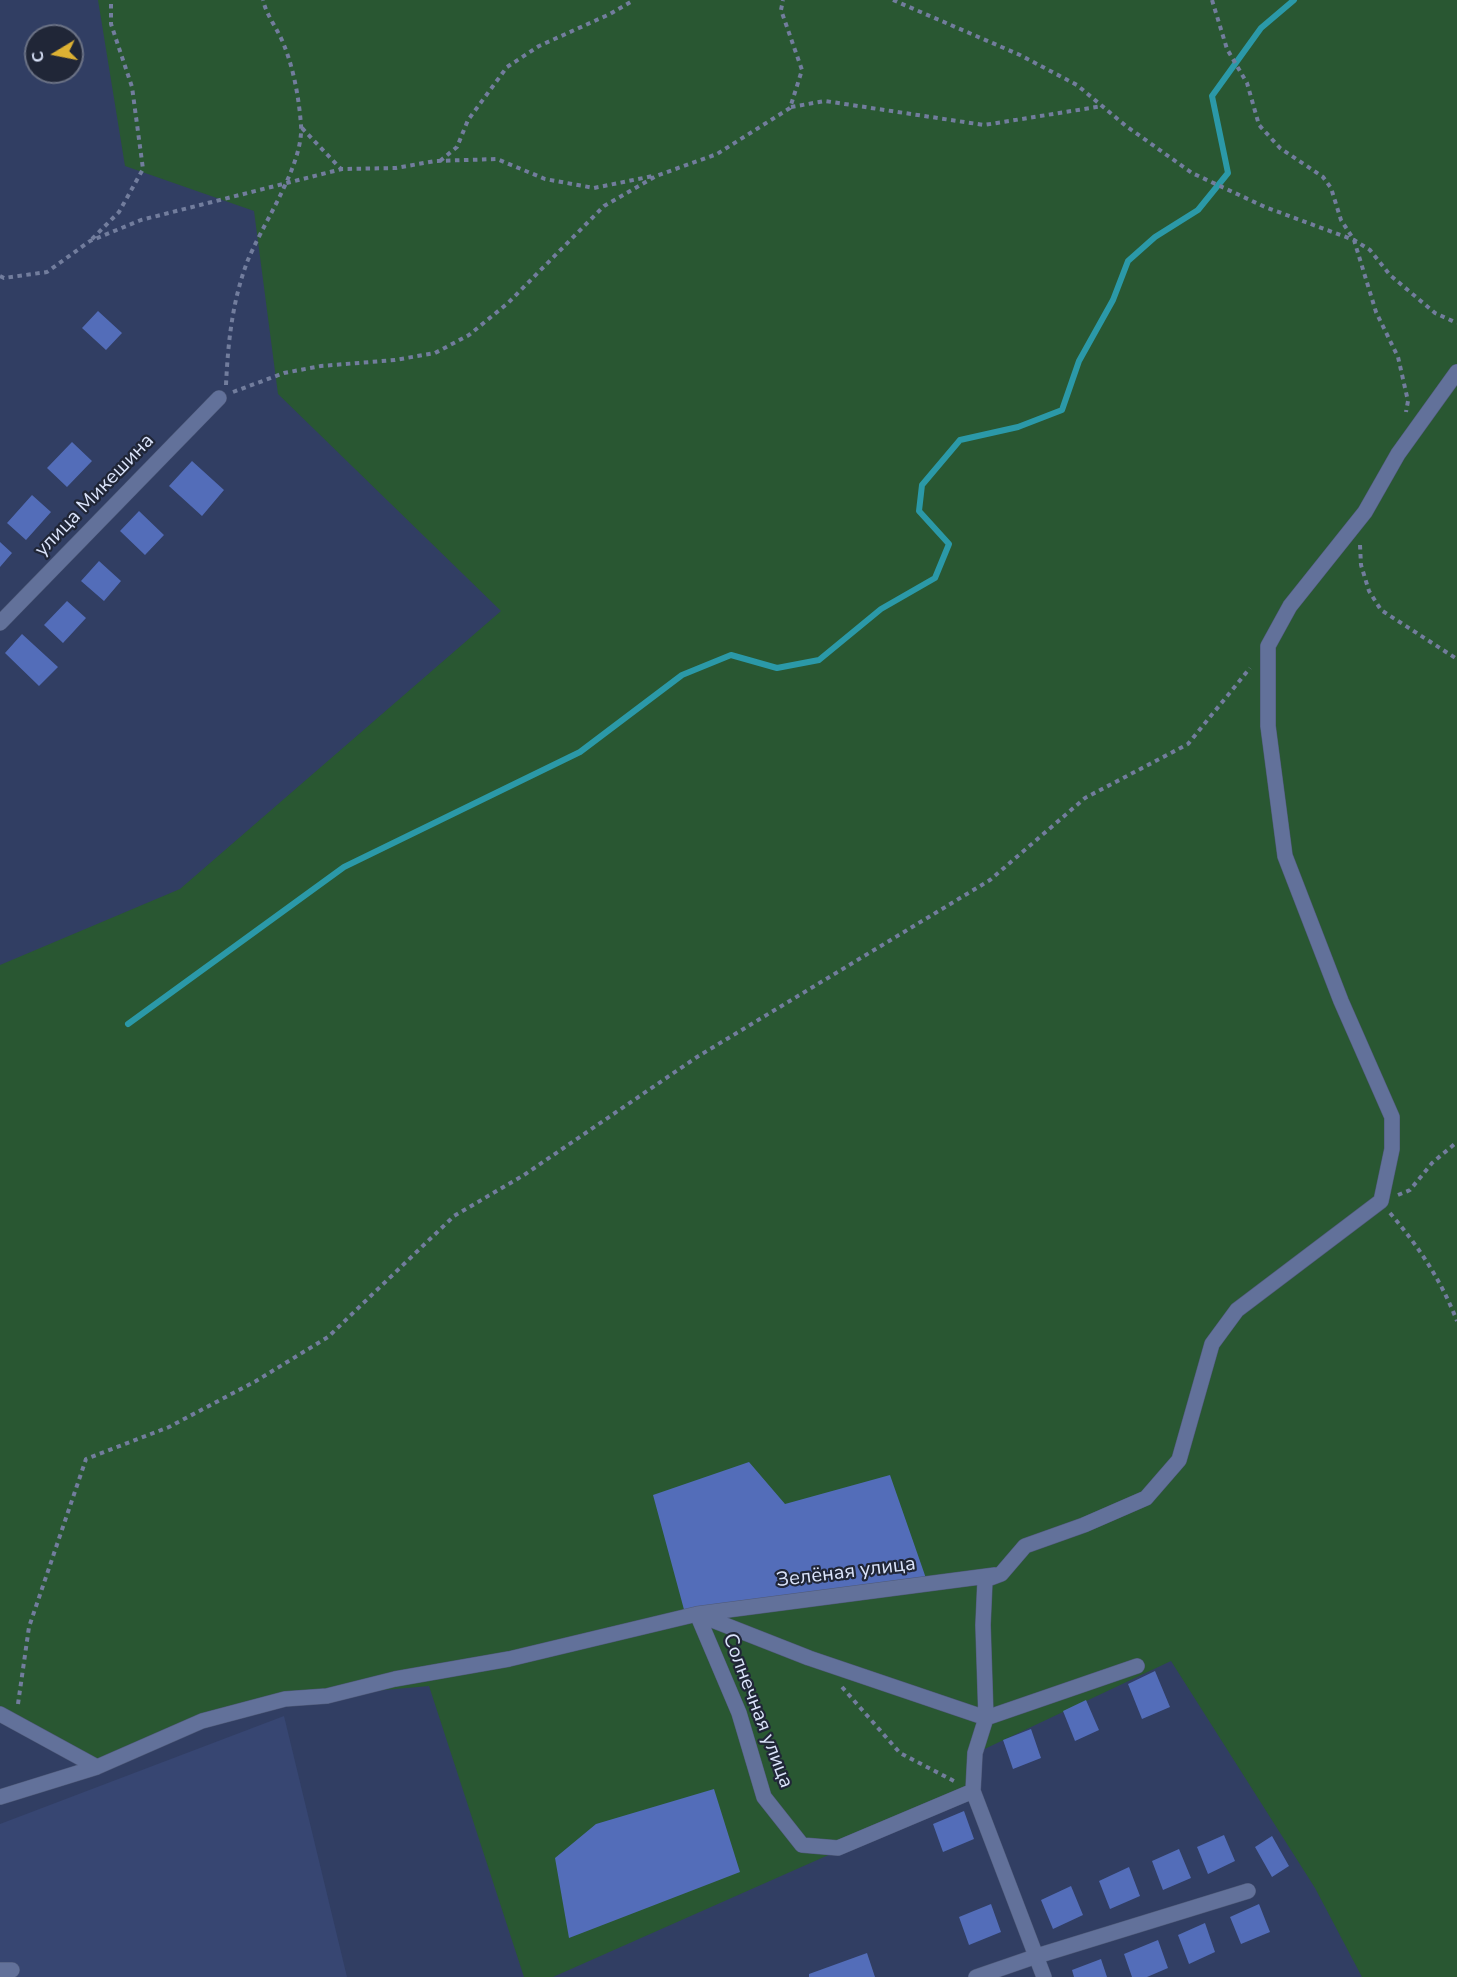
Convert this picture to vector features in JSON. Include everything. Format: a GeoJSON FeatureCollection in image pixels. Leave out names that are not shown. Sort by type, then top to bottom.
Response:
{"type":"FeatureCollection","features":[{"type":"Feature","properties":{"kind":"street"},"geometry":{"type":"LineString","coordinates":[[1044,1977],[974,1791],[975,1753],[986,1718],[983,1625],[985,1580],[1001,1574],[1025,1546],[1084,1525],[1146,1498],[1179,1460],[1212,1344],[1237,1310],[1381,1201],[1392,1149],[1392,1117],[1341,1001],[1285,856],[1268,726],[1268,646],[1290,606],[1365,512],[1398,454],[1457,372]]}},
{"type":"Feature","properties":{"kind":"street","name":"улица Микешина"},"geometry":{"type":"LineString","coordinates":[[0,623],[219,398]]}},
{"type":"Feature","properties":{"kind":"street","name":"Зелёная улица"},"geometry":{"type":"LineString","coordinates":[[0,1797],[97,1767],[202,1721],[285,1699],[327,1696],[395,1679],[509,1659],[697,1614],[1001,1574]]}},
{"type":"Feature","properties":{"kind":"street"},"geometry":{"type":"LineString","coordinates":[[697,1614],[809,1658],[986,1718],[1137,1666]]}},
{"type":"Feature","properties":{"kind":"street","name":"Солнечная улица"},"geometry":{"type":"LineString","coordinates":[[697,1614],[739,1713],[764,1797],[802,1845],[838,1848],[974,1791]]}},
{"type":"Feature","properties":{"kind":"street"},"geometry":{"type":"LineString","coordinates":[[0,1714],[97,1767]]}},
{"type":"Feature","properties":{"kind":"street"},"geometry":{"type":"LineString","coordinates":[[976,1977],[1248,1891]]}},
{"type":"Feature","properties":{"kind":"path"},"geometry":{"type":"LineString","coordinates":[[0,276],[47,272],[90,241],[119,212],[143,169],[132,87],[111,24],[111,0]]}},
{"type":"Feature","properties":{"kind":"path"},"geometry":{"type":"LineString","coordinates":[[219,398],[226,388],[232,308],[247,262],[285,184],[302,128],[291,68],[284,45],[266,11],[263,0]]}},
{"type":"Feature","properties":{"kind":"path"},"geometry":{"type":"LineString","coordinates":[[440,162],[457,147],[468,120],[507,67],[540,46],[610,14],[634,0]]}},
{"type":"Feature","properties":{"kind":"path"},"geometry":{"type":"LineString","coordinates":[[781,0],[781,10],[802,70],[790,108]]}},
{"type":"Feature","properties":{"kind":"path"},"geometry":{"type":"LineString","coordinates":[[893,0],[1020,55],[1077,85],[1126,126],[1192,172],[1265,207],[1354,240],[1370,250],[1390,275],[1435,313],[1457,323]]}},
{"type":"Feature","properties":{"kind":"path"},"geometry":{"type":"LineString","coordinates":[[1212,0],[1227,49],[1247,83],[1259,125],[1280,148],[1323,177],[1331,188],[1341,220],[1354,240],[1376,312],[1398,357],[1408,401],[1404,422]]}},
{"type":"Feature","properties":{"kind":"path"},"geometry":{"type":"LineString","coordinates":[[90,241],[141,220],[342,169],[396,168],[440,162],[497,159],[545,178],[594,188],[656,176],[717,154],[790,108],[825,100],[984,125],[1103,106]]}},
{"type":"Feature","properties":{"kind":"path"},"geometry":{"type":"LineString","coordinates":[[302,128],[342,169]]}},
{"type":"Feature","properties":{"kind":"path"},"geometry":{"type":"LineString","coordinates":[[219,398],[284,373],[321,366],[383,362],[435,353],[470,335],[508,303],[604,206],[656,176]]}},
{"type":"Feature","properties":{"kind":"path"},"geometry":{"type":"LineString","coordinates":[[1365,512],[1360,547],[1361,565],[1370,591],[1381,610],[1457,659]]}},
{"type":"Feature","properties":{"kind":"path"},"geometry":{"type":"LineString","coordinates":[[15,1722],[29,1627],[86,1459],[169,1427],[256,1381],[328,1337],[454,1216],[524,1175],[697,1057],[990,880],[1085,798],[1188,744],[1268,646]]}},
{"type":"Feature","properties":{"kind":"path"},"geometry":{"type":"LineString","coordinates":[[1457,1142],[1432,1163],[1410,1190],[1381,1201],[1428,1261],[1446,1294],[1457,1322]]}},
{"type":"Feature","properties":{"kind":"path"},"geometry":{"type":"LineString","coordinates":[[839,1683],[900,1753],[974,1791]]}},
{"type":"Feature","properties":{"kind":"shaded area"},"geometry":{"type":"Polygon","coordinates":[[[284,1716],[347,1977],[0,1977],[0,1824],[284,1716]]]}},
{"type":"Feature","properties":{"kind":"green space"},"geometry":{"type":"Polygon","coordinates":[[[98,0],[1457,0],[1457,1977],[1362,1977],[1315,1888],[1171,1661],[976,1753],[973,1791],[553,1977],[524,1977],[429,1686],[285,1699],[202,1721],[97,1767],[0,1714],[0,965],[180,889],[501,611],[278,394],[254,211],[125,166],[98,0]]]}},
{"type":"Feature","properties":{"kind":"building"},"geometry":{"type":"Polygon","coordinates":[[[98,311],[122,333],[106,350],[82,328],[98,311]]]}},
{"type":"Feature","properties":{"kind":"building"},"geometry":{"type":"Polygon","coordinates":[[[72,442],[92,461],[67,487],[47,468],[72,442]]]}},
{"type":"Feature","properties":{"kind":"building"},"geometry":{"type":"Polygon","coordinates":[[[192,461],[224,490],[202,516],[169,486],[192,461]]]}},
{"type":"Feature","properties":{"kind":"building"},"geometry":{"type":"Polygon","coordinates":[[[32,495],[51,512],[26,540],[7,523],[32,495]]]}},
{"type":"Feature","properties":{"kind":"building"},"geometry":{"type":"Polygon","coordinates":[[[139,511],[164,535],[145,555],[120,531],[139,511]]]}},
{"type":"Feature","properties":{"kind":"building"},"geometry":{"type":"Polygon","coordinates":[[[0,542],[12,553],[0,567],[0,542]]]}},
{"type":"Feature","properties":{"kind":"building"},"geometry":{"type":"Polygon","coordinates":[[[99,561],[121,581],[104,601],[81,581],[99,561]]]}},
{"type":"Feature","properties":{"kind":"building"},"geometry":{"type":"Polygon","coordinates":[[[67,601],[86,618],[63,643],[44,625],[67,601]]]}},
{"type":"Feature","properties":{"kind":"building"},"geometry":{"type":"Polygon","coordinates":[[[22,634],[58,667],[39,686],[5,653],[22,634]]]}},
{"type":"Feature","properties":{"kind":"building"},"geometry":{"type":"Polygon","coordinates":[[[749,1462],[785,1504],[890,1475],[928,1584],[686,1617],[653,1495],[749,1462]]]}},
{"type":"Feature","properties":{"kind":"building"},"geometry":{"type":"Polygon","coordinates":[[[1155,1671],[1170,1707],[1142,1719],[1128,1684],[1155,1671]]]}},
{"type":"Feature","properties":{"kind":"building"},"geometry":{"type":"Polygon","coordinates":[[[1086,1700],[1099,1730],[1075,1741],[1063,1711],[1086,1700]]]}},
{"type":"Feature","properties":{"kind":"building"},"geometry":{"type":"Polygon","coordinates":[[[1031,1729],[1041,1758],[1013,1769],[1003,1740],[1031,1729]]]}},
{"type":"Feature","properties":{"kind":"building"},"geometry":{"type":"Polygon","coordinates":[[[714,1789],[740,1872],[569,1938],[555,1858],[596,1824],[714,1789]]]}},
{"type":"Feature","properties":{"kind":"building"},"geometry":{"type":"Polygon","coordinates":[[[964,1811],[974,1839],[943,1852],[933,1824],[964,1811]]]}},
{"type":"Feature","properties":{"kind":"building"},"geometry":{"type":"Polygon","coordinates":[[[1224,1835],[1235,1861],[1208,1874],[1197,1847],[1224,1835]]]}},
{"type":"Feature","properties":{"kind":"building"},"geometry":{"type":"Polygon","coordinates":[[[1272,1836],[1289,1866],[1272,1877],[1255,1847],[1272,1836]]]}},
{"type":"Feature","properties":{"kind":"building"},"geometry":{"type":"Polygon","coordinates":[[[1179,1849],[1191,1878],[1163,1890],[1152,1861],[1179,1849]]]}},
{"type":"Feature","properties":{"kind":"building"},"geometry":{"type":"Polygon","coordinates":[[[1129,1867],[1140,1896],[1110,1909],[1099,1881],[1129,1867]]]}},
{"type":"Feature","properties":{"kind":"building"},"geometry":{"type":"Polygon","coordinates":[[[1071,1886],[1083,1915],[1053,1929],[1041,1900],[1071,1886]]]}},
{"type":"Feature","properties":{"kind":"building"},"geometry":{"type":"Polygon","coordinates":[[[991,1904],[1001,1932],[969,1945],[959,1917],[991,1904]]]}},
{"type":"Feature","properties":{"kind":"building"},"geometry":{"type":"Polygon","coordinates":[[[1259,1904],[1270,1932],[1241,1944],[1230,1917],[1259,1904]]]}},
{"type":"Feature","properties":{"kind":"building"},"geometry":{"type":"Polygon","coordinates":[[[1205,1923],[1215,1952],[1189,1964],[1178,1935],[1205,1923]]]}},
{"type":"Feature","properties":{"kind":"building"},"geometry":{"type":"Polygon","coordinates":[[[1158,1940],[1168,1968],[1147,1977],[1132,1977],[1124,1954],[1158,1940]]]}},
{"type":"Feature","properties":{"kind":"building"},"geometry":{"type":"Polygon","coordinates":[[[867,1953],[875,1977],[809,1977],[809,1974],[867,1953]]]}},
{"type":"Feature","properties":{"kind":"building"},"geometry":{"type":"Polygon","coordinates":[[[1101,1959],[1107,1977],[1074,1977],[1072,1970],[1101,1959]]]}},
{"type":"Feature","properties":{"kind":"waterway"},"geometry":{"type":"LineString","coordinates":[[128,1024],[344,867],[580,752],[682,675],[731,655],[777,668],[819,660],[881,609],[935,578],[949,544],[919,511],[922,485],[960,440],[1018,427],[1062,410],[1079,361],[1113,300],[1128,261],[1155,237],[1198,210],[1228,173],[1212,96],[1261,28],[1294,0]]}}]}
